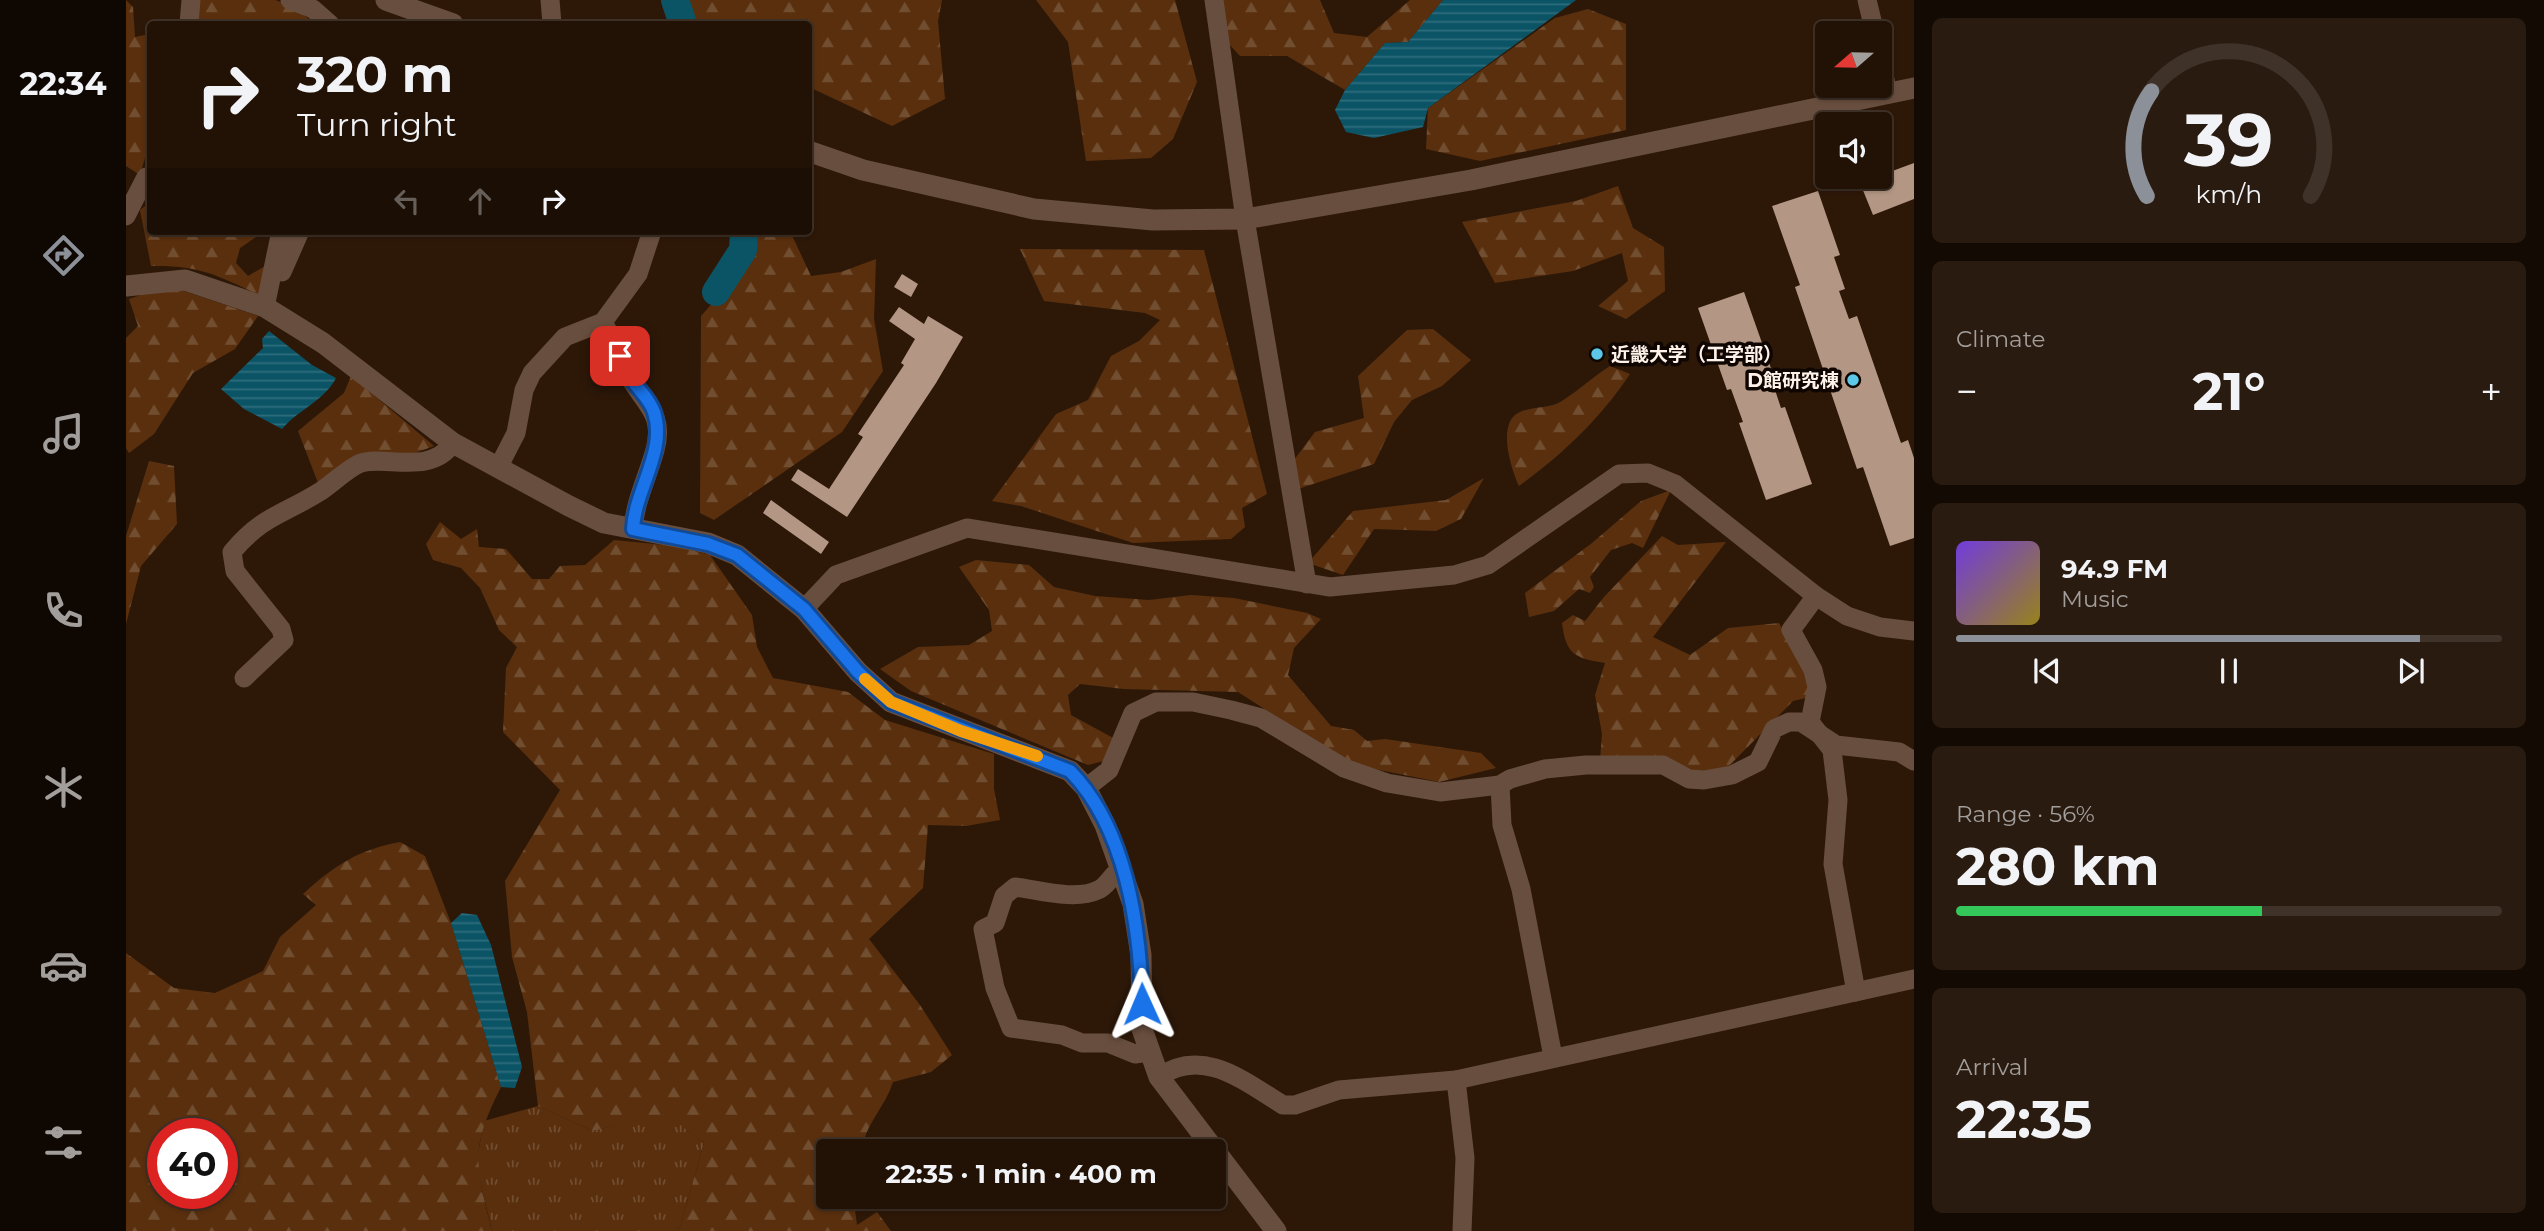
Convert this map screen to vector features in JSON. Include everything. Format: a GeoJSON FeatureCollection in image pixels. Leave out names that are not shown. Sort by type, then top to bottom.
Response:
{"type":"FeatureCollection","features":[{"type":"Feature","properties":{"kind":"street"},"geometry":{"type":"LineString","coordinates":[[189,21],[191,0]]}},
{"type":"Feature","properties":{"kind":"street"},"geometry":{"type":"LineString","coordinates":[[290,0],[313,9],[327,21]]}},
{"type":"Feature","properties":{"kind":"street"},"geometry":{"type":"LineString","coordinates":[[386,0],[445,21]]}},
{"type":"Feature","properties":{"kind":"street"},"geometry":{"type":"LineString","coordinates":[[551,0],[552,21]]}},
{"type":"Feature","properties":{"kind":"street"},"geometry":{"type":"LineString","coordinates":[[1214,0],[1245,219],[1307,584]]}},
{"type":"Feature","properties":{"kind":"street"},"geometry":{"type":"LineString","coordinates":[[1867,0],[1872,21]]}},
{"type":"Feature","properties":{"kind":"street"},"geometry":{"type":"LineString","coordinates":[[1892,93],[1914,88]]}},
{"type":"Feature","properties":{"kind":"street"},"geometry":{"type":"LineString","coordinates":[[812,152],[863,170],[1034,209],[1153,220],[1245,219],[1471,180],[1869,98]]}},
{"type":"Feature","properties":{"kind":"street"},"geometry":{"type":"LineString","coordinates":[[126,216],[147,176]]}},
{"type":"Feature","properties":{"kind":"street"},"geometry":{"type":"LineString","coordinates":[[265,307],[280,235]]}},
{"type":"Feature","properties":{"kind":"street"},"geometry":{"type":"LineString","coordinates":[[271,282],[279,278],[298,235]]}},
{"type":"Feature","properties":{"kind":"street"},"geometry":{"type":"LineString","coordinates":[[498,468],[516,433],[524,390],[532,373],[565,337],[603,322],[638,274],[651,235]]}},
{"type":"Feature","properties":{"kind":"street"},"geometry":{"type":"LineString","coordinates":[[126,286],[185,280],[265,307],[323,343],[453,443],[498,468],[604,523],[708,544],[737,555],[804,609],[858,672],[891,702],[1070,771],[1086,788],[1122,869],[1133,904],[1141,955],[1142,1028],[1148,1052],[1159,1077],[1276,1231]]}},
{"type":"Feature","properties":{"kind":"street"},"geometry":{"type":"LineString","coordinates":[[603,322],[630,378],[653,409],[658,430],[656,448],[634,513],[633,529]]}},
{"type":"Feature","properties":{"kind":"street"},"geometry":{"type":"LineString","coordinates":[[244,678],[284,640],[281,629],[234,571],[232,552],[247,534],[259,524],[317,493],[362,463],[412,464],[448,451],[453,443]]}},
{"type":"Feature","properties":{"kind":"street"},"geometry":{"type":"LineString","coordinates":[[804,609],[836,575],[967,528],[1330,587],[1470,572],[1488,565],[1619,474],[1648,472],[1675,484],[1816,596],[1847,616],[1868,624],[1914,631]]}},
{"type":"Feature","properties":{"kind":"street"},"geometry":{"type":"LineString","coordinates":[[1816,596],[1791,630],[1813,670],[1817,687],[1810,722],[1832,750],[1838,800],[1833,864],[1856,992]]}},
{"type":"Feature","properties":{"kind":"street"},"geometry":{"type":"LineString","coordinates":[[1086,788],[1109,770],[1133,713],[1156,702],[1193,702],[1261,718],[1344,768],[1387,783],[1440,792],[1500,785],[1510,779],[1545,769],[1586,765],[1663,765],[1689,779],[1704,780],[1732,775],[1758,762],[1774,729],[1789,722],[1801,722],[1825,741],[1836,745],[1899,752],[1914,761]]}},
{"type":"Feature","properties":{"kind":"street"},"geometry":{"type":"LineString","coordinates":[[1500,785],[1502,825],[1521,889],[1553,1057]]}},
{"type":"Feature","properties":{"kind":"street"},"geometry":{"type":"LineString","coordinates":[[1122,869],[1112,874],[1101,889],[1086,894],[1015,887],[1004,896],[995,923],[983,929],[995,988],[1012,1028],[1062,1035],[1082,1043],[1108,1043],[1135,1054],[1148,1052]]}},
{"type":"Feature","properties":{"kind":"street"},"geometry":{"type":"LineString","coordinates":[[1159,1077],[1186,1066],[1220,1066],[1283,1105],[1295,1105],[1339,1090],[1456,1080],[1914,979]]}},
{"type":"Feature","properties":{"kind":"street"},"geometry":{"type":"LineString","coordinates":[[1456,1080],[1465,1158],[1462,1231]]}},
{"type":"Feature","properties":{"kind":"green space"},"geometry":{"type":"Polygon","coordinates":[[[126,0],[133,7],[135,37],[147,35],[147,151],[140,175],[126,166],[126,0]]]}},
{"type":"Feature","properties":{"kind":"green space"},"geometry":{"type":"Polygon","coordinates":[[[195,0],[275,0],[289,5],[312,21],[194,21],[195,0]]]}},
{"type":"Feature","properties":{"kind":"green space"},"geometry":{"type":"Polygon","coordinates":[[[680,0],[942,0],[938,21],[945,99],[892,126],[812,88],[812,21],[684,21],[680,0]]]}},
{"type":"Feature","properties":{"kind":"green space"},"geometry":{"type":"Polygon","coordinates":[[[1036,0],[1175,0],[1197,82],[1173,139],[1151,158],[1086,161],[1068,42],[1036,0]]]}},
{"type":"Feature","properties":{"kind":"green space"},"geometry":{"type":"Polygon","coordinates":[[[1219,0],[1320,0],[1334,33],[1367,37],[1410,0],[1443,0],[1408,42],[1385,43],[1345,90],[1287,56],[1240,56],[1227,42],[1219,0]]]}},
{"type":"Feature","properties":{"kind":"green space"},"geometry":{"type":"Polygon","coordinates":[[[1588,9],[1626,24],[1626,130],[1480,161],[1426,149],[1428,108],[1555,18],[1588,9]]]}},
{"type":"Feature","properties":{"kind":"green space"},"geometry":{"type":"Polygon","coordinates":[[[1618,186],[1633,228],[1664,247],[1665,291],[1626,319],[1598,306],[1628,281],[1622,253],[1573,271],[1495,283],[1462,222],[1576,201],[1618,186]]]}},
{"type":"Feature","properties":{"kind":"green space"},"geometry":{"type":"Polygon","coordinates":[[[147,204],[147,235],[256,235],[240,248],[236,263],[248,276],[267,265],[259,295],[195,269],[151,266],[140,210],[147,204]]]}},
{"type":"Feature","properties":{"kind":"green space"},"geometry":{"type":"Polygon","coordinates":[[[751,235],[792,235],[811,276],[841,272],[876,259],[874,319],[883,371],[842,432],[714,520],[700,513],[701,316],[732,277],[751,235]]]}},
{"type":"Feature","properties":{"kind":"green space"},"geometry":{"type":"Polygon","coordinates":[[[1020,249],[1204,250],[1267,494],[1242,508],[1245,527],[1231,539],[1133,543],[1021,506],[992,501],[1056,414],[1088,400],[1111,356],[1139,341],[1160,320],[1145,313],[1044,301],[1020,249]]]}},
{"type":"Feature","properties":{"kind":"green space"},"geometry":{"type":"Polygon","coordinates":[[[155,290],[184,291],[258,316],[235,349],[193,373],[154,434],[129,453],[126,448],[126,338],[138,326],[129,299],[155,290]]]}},
{"type":"Feature","properties":{"kind":"green space"},"geometry":{"type":"Polygon","coordinates":[[[1433,329],[1471,360],[1442,386],[1412,400],[1394,422],[1374,464],[1298,489],[1291,464],[1315,432],[1364,418],[1358,376],[1407,330],[1433,329]]]}},
{"type":"Feature","properties":{"kind":"green space"},"geometry":{"type":"Polygon","coordinates":[[[1610,366],[1630,374],[1580,435],[1519,486],[1512,469],[1507,435],[1513,417],[1525,410],[1557,404],[1610,366]]]}},
{"type":"Feature","properties":{"kind":"green space"},"geometry":{"type":"Polygon","coordinates":[[[351,376],[434,446],[320,488],[298,431],[344,393],[351,376]]]}},
{"type":"Feature","properties":{"kind":"green space"},"geometry":{"type":"Polygon","coordinates":[[[149,461],[174,466],[177,524],[141,566],[126,624],[126,536],[149,461]]]}},
{"type":"Feature","properties":{"kind":"green space"},"geometry":{"type":"Polygon","coordinates":[[[1484,478],[1461,519],[1436,531],[1374,529],[1343,575],[1308,563],[1353,511],[1446,500],[1484,478]]]}},
{"type":"Feature","properties":{"kind":"green space"},"geometry":{"type":"Polygon","coordinates":[[[1671,490],[1643,548],[1632,543],[1611,550],[1590,577],[1594,587],[1590,593],[1579,589],[1554,611],[1529,617],[1525,593],[1592,543],[1641,501],[1671,490]]]}},
{"type":"Feature","properties":{"kind":"green space"},"geometry":{"type":"Polygon","coordinates":[[[440,522],[461,539],[477,529],[479,547],[506,549],[532,579],[549,579],[560,566],[585,565],[614,540],[675,546],[710,555],[752,615],[757,647],[773,678],[848,692],[885,720],[994,754],[994,789],[1000,820],[966,826],[928,825],[923,888],[869,939],[920,1005],[952,1055],[931,1072],[893,1082],[864,1139],[816,1139],[816,1209],[855,1210],[857,1225],[877,1212],[891,1231],[676,1231],[680,1227],[704,1143],[666,1114],[593,1131],[538,1106],[527,1012],[512,957],[505,881],[560,790],[503,732],[506,668],[517,647],[499,630],[480,588],[461,568],[433,560],[426,544],[440,522]]]}},
{"type":"Feature","properties":{"kind":"green space"},"geometry":{"type":"Polygon","coordinates":[[[1662,536],[1678,545],[1726,542],[1653,637],[1690,655],[1728,628],[1779,623],[1806,671],[1814,696],[1793,701],[1720,775],[1600,761],[1602,734],[1595,695],[1605,663],[1579,657],[1569,648],[1564,634],[1562,623],[1573,615],[1585,621],[1662,536]]]}},
{"type":"Feature","properties":{"kind":"green space"},"geometry":{"type":"Polygon","coordinates":[[[976,560],[1029,565],[1054,587],[1095,596],[1149,600],[1191,595],[1234,598],[1307,613],[1321,619],[1294,648],[1288,675],[1331,726],[1354,730],[1367,741],[1385,739],[1481,753],[1496,768],[1439,782],[1350,764],[1238,692],[1124,689],[1080,684],[1068,695],[1071,715],[1115,739],[1107,760],[1088,765],[911,691],[880,669],[918,647],[969,645],[992,631],[989,610],[959,567],[976,560]]]}},
{"type":"Feature","properties":{"kind":"green space"},"geometry":{"type":"Polygon","coordinates":[[[400,842],[425,856],[451,923],[501,1087],[484,1127],[478,1158],[492,1231],[126,1231],[126,953],[174,988],[215,993],[263,971],[280,937],[316,905],[303,894],[337,867],[372,849],[400,842]]]}},
{"type":"Feature","properties":{"kind":"green space"},"geometry":{"type":"Polygon","coordinates":[[[538,1106],[593,1131],[666,1113],[704,1143],[680,1227],[676,1231],[492,1231],[476,1164],[484,1121],[538,1106]]]}},
{"type":"Feature","properties":{"kind":"water"},"geometry":{"type":"Polygon","coordinates":[[[1443,0],[1576,0],[1428,108],[1423,127],[1374,138],[1346,132],[1335,110],[1345,90],[1385,43],[1408,42],[1443,0]]]}},
{"type":"Feature","properties":{"kind":"water"},"geometry":{"type":"Polygon","coordinates":[[[269,331],[312,365],[336,378],[325,393],[282,429],[244,409],[221,389],[263,348],[262,339],[269,331]]]}},
{"type":"Feature","properties":{"kind":"water"},"geometry":{"type":"Polygon","coordinates":[[[462,913],[477,915],[491,945],[522,1067],[515,1088],[501,1087],[451,923],[462,913]]]}},
{"type":"Feature","properties":{"kind":"building"},"geometry":{"type":"Polygon","coordinates":[[[1914,163],[1914,199],[1873,215],[1862,189],[1892,189],[1892,171],[1914,163]]]}},
{"type":"Feature","properties":{"kind":"building","name":"D館研究棟"},"geometry":{"type":"Polygon","coordinates":[[[1818,191],[1840,255],[1834,257],[1845,289],[1839,291],[1849,319],[1857,316],[1901,443],[1908,440],[1914,458],[1914,538],[1890,546],[1863,467],[1857,469],[1795,287],[1800,285],[1772,206],[1818,191]]]}},
{"type":"Feature","properties":{"kind":"building"},"geometry":{"type":"Polygon","coordinates":[[[902,274],[918,284],[911,297],[894,287],[902,274]]]}},
{"type":"Feature","properties":{"kind":"building"},"geometry":{"type":"Polygon","coordinates":[[[1744,292],[1773,374],[1770,375],[1781,408],[1785,407],[1812,484],[1766,500],[1739,423],[1743,422],[1731,389],[1727,390],[1698,308],[1744,292]]]}},
{"type":"Feature","properties":{"kind":"building"},"geometry":{"type":"Polygon","coordinates":[[[899,307],[924,324],[928,316],[963,337],[936,383],[847,517],[791,480],[798,469],[829,489],[863,437],[858,434],[904,365],[901,363],[915,339],[889,321],[899,307]]]}},
{"type":"Feature","properties":{"kind":"building"},"geometry":{"type":"Polygon","coordinates":[[[771,500],[829,542],[821,554],[763,513],[771,500]]]}},
{"type":"Feature","properties":{"kind":"waterway"},"geometry":{"type":"LineString","coordinates":[[675,0],[682,21]]}},
{"type":"Feature","properties":{"kind":"waterway"},"geometry":{"type":"LineString","coordinates":[[716,292],[743,250],[744,235]]}},
{"type":"Feature","properties":{"kind":"slow traffic"},"geometry":{"type":"LineString","coordinates":[[865,679],[891,702],[961,731],[1037,756]]}},
{"type":"Feature","properties":{"kind":"place","name":"近畿大学（工学部）"},"geometry":{"type":"Point","coordinates":[1597,354]}},
{"type":"Feature","properties":{"kind":"place","name":"D館研究棟"},"geometry":{"type":"Point","coordinates":[1853,380]}},
{"type":"Feature","properties":{"kind":"route"},"geometry":{"type":"LineString","coordinates":[[620,356],[630,378],[653,409],[658,430],[656,448],[634,513],[633,529],[708,544],[737,555],[804,609],[858,672],[891,702],[1070,771],[1086,788],[1105,825],[1133,904],[1141,955],[1142,1004]]}}]}
